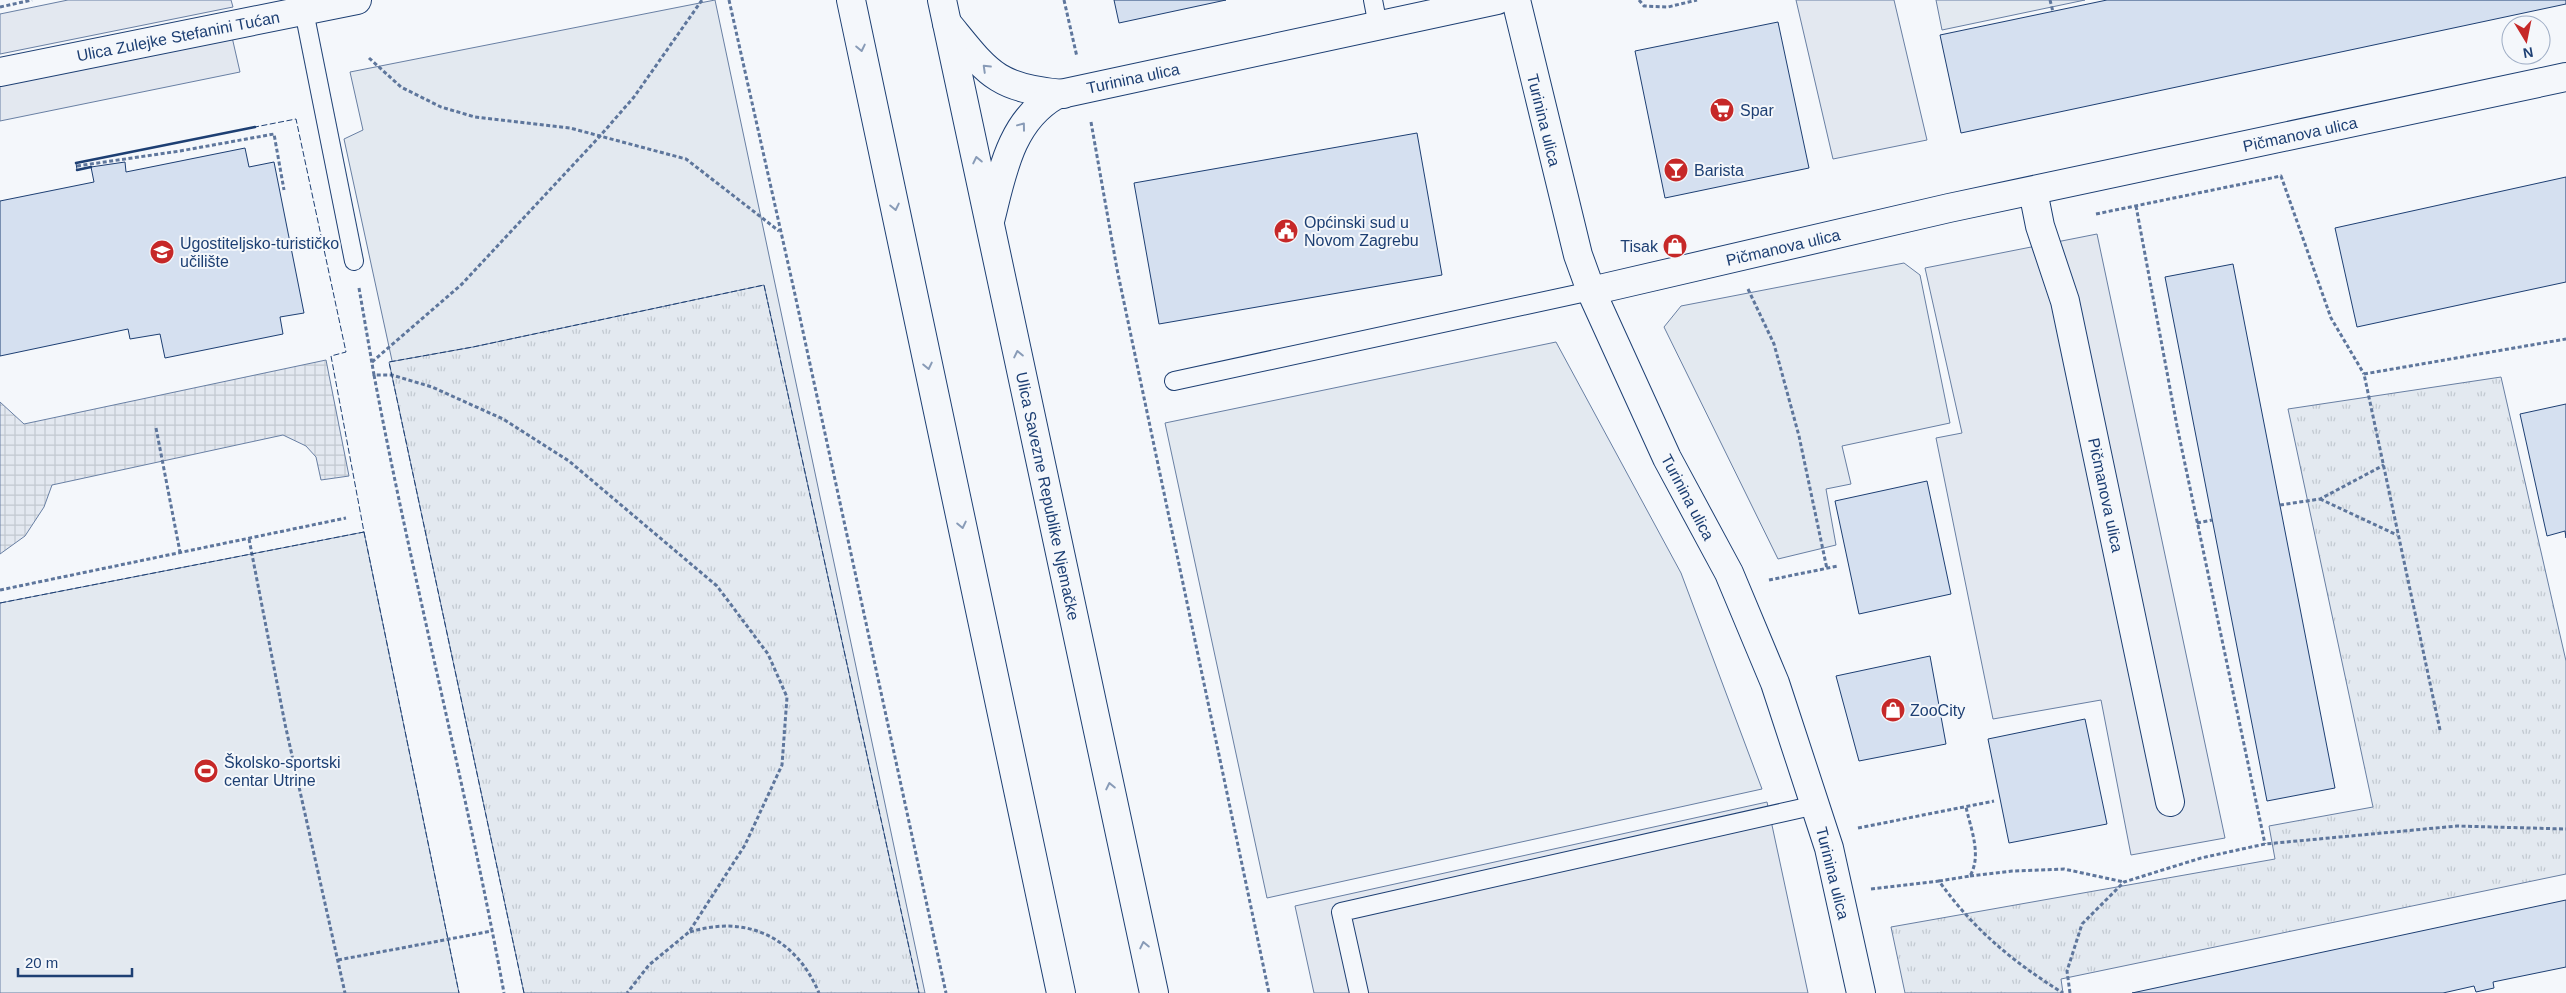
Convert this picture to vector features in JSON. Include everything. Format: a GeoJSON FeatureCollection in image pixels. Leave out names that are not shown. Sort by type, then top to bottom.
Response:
{"type":"FeatureCollection","features":[{"type":"Feature","properties":{"kind":"street","name":"Ulica Zulejke Stefanini Tućan"},"geometry":{"type":"LineString","coordinates":[[0,72],[357,0]]}},
{"type":"Feature","properties":{"kind":"street"},"geometry":{"type":"LineString","coordinates":[[851,0],[1061,993]]}},
{"type":"Feature","properties":{"kind":"street","name":"Turinina ulica"},"geometry":{"type":"LineString","coordinates":[[990,221],[1005,163],[1015,136],[1034,111],[1046,101],[1063,94],[1376,13],[1497,0]]}},
{"type":"Feature","properties":{"kind":"street","name":"Turinina ulica"},"geometry":{"type":"LineString","coordinates":[[1516,0],[1578,255],[1591,291],[1667,458],[1729,573],[1776,683],[1829,848],[1861,993]]}},
{"type":"Feature","properties":{"kind":"street","name":"Turinina ulica"},"geometry":{"type":"LineString","coordinates":[[945,11],[986,69],[1003,82],[1032,91],[1063,94]]}},
{"type":"Feature","properties":{"kind":"street","name":"Ulica Savezne Republike Njemačke"},"geometry":{"type":"LineString","coordinates":[[945,11],[1154,993]]}},
{"type":"Feature","properties":{"kind":"street","name":"Pičmanova ulica"},"geometry":{"type":"LineString","coordinates":[[1591,291],[1949,208],[2566,77]]}},
{"type":"Feature","properties":{"kind":"street","name":"Pičmanova ulica"},"geometry":{"type":"LineString","coordinates":[[2034,191],[2040,226],[2065,301],[2170,802]]}},
{"type":"Feature","properties":{"kind":"lane"},"geometry":{"type":"LineString","coordinates":[[304,11],[354,261]]}},
{"type":"Feature","properties":{"kind":"lane"},"geometry":{"type":"LineString","coordinates":[[1174,380],[1591,291]]}},
{"type":"Feature","properties":{"kind":"lane"},"geometry":{"type":"LineString","coordinates":[[1359,993],[1341,912],[1816,804]]}},
{"type":"Feature","properties":{"kind":"path"},"geometry":{"type":"LineString","coordinates":[[0,7],[32,0]]}},
{"type":"Feature","properties":{"kind":"path"},"geometry":{"type":"LineString","coordinates":[[372,362],[462,284],[600,136],[634,97],[702,0]]}},
{"type":"Feature","properties":{"kind":"path"},"geometry":{"type":"LineString","coordinates":[[729,0],[794,290],[946,993]]}},
{"type":"Feature","properties":{"kind":"path"},"geometry":{"type":"LineString","coordinates":[[1064,0],[1078,62]]}},
{"type":"Feature","properties":{"kind":"path"},"geometry":{"type":"LineString","coordinates":[[1639,0],[1644,6],[1668,6],[1697,0]]}},
{"type":"Feature","properties":{"kind":"path"},"geometry":{"type":"LineString","coordinates":[[2050,0],[2053,12]]}},
{"type":"Feature","properties":{"kind":"path"},"geometry":{"type":"LineString","coordinates":[[370,58],[401,87],[441,107],[475,117],[570,128],[686,159],[780,231]]}},
{"type":"Feature","properties":{"kind":"path"},"geometry":{"type":"LineString","coordinates":[[1090,116],[1117,269],[1269,993]]}},
{"type":"Feature","properties":{"kind":"path"},"geometry":{"type":"LineString","coordinates":[[76,166],[180,151],[274,134],[284,190]]}},
{"type":"Feature","properties":{"kind":"path"},"geometry":{"type":"LineString","coordinates":[[2090,215],[2281,176],[2331,318],[2364,374],[2440,730]]}},
{"type":"Feature","properties":{"kind":"path"},"geometry":{"type":"LineString","coordinates":[[2136,206],[2196,523],[2265,844]]}},
{"type":"Feature","properties":{"kind":"path"},"geometry":{"type":"LineString","coordinates":[[354,261],[396,489],[504,993]]}},
{"type":"Feature","properties":{"kind":"path"},"geometry":{"type":"LineString","coordinates":[[1745,282],[1774,344],[1799,436],[1827,569]]}},
{"type":"Feature","properties":{"kind":"path"},"geometry":{"type":"LineString","coordinates":[[2364,374],[2566,339]]}},
{"type":"Feature","properties":{"kind":"path"},"geometry":{"type":"LineString","coordinates":[[374,375],[392,375],[432,388],[494,415],[569,461],[717,586],[768,654],[787,697],[782,765],[745,845],[689,932],[649,965],[627,993]]}},
{"type":"Feature","properties":{"kind":"path"},"geometry":{"type":"LineString","coordinates":[[156,428],[180,552]]}},
{"type":"Feature","properties":{"kind":"path"},"geometry":{"type":"LineString","coordinates":[[2280,505],[2320,499],[2384,465]]}},
{"type":"Feature","properties":{"kind":"path"},"geometry":{"type":"LineString","coordinates":[[2320,499],[2397,535]]}},
{"type":"Feature","properties":{"kind":"path"},"geometry":{"type":"LineString","coordinates":[[0,590],[346,518]]}},
{"type":"Feature","properties":{"kind":"path"},"geometry":{"type":"LineString","coordinates":[[2196,523],[2212,520]]}},
{"type":"Feature","properties":{"kind":"path"},"geometry":{"type":"LineString","coordinates":[[249,538],[285,724],[345,993]]}},
{"type":"Feature","properties":{"kind":"path"},"geometry":{"type":"LineString","coordinates":[[1761,581],[1838,566]]}},
{"type":"Feature","properties":{"kind":"path"},"geometry":{"type":"LineString","coordinates":[[1852,830],[1994,801]]}},
{"type":"Feature","properties":{"kind":"path"},"geometry":{"type":"LineString","coordinates":[[1966,807],[1977,856],[1976,866],[1970,876]]}},
{"type":"Feature","properties":{"kind":"path"},"geometry":{"type":"LineString","coordinates":[[2070,993],[2067,971],[2082,924],[2124,882],[2201,858],[2265,844],[2457,826],[2566,829]]}},
{"type":"Feature","properties":{"kind":"path"},"geometry":{"type":"LineString","coordinates":[[1868,890],[2012,871],[2064,869],[2124,882]]}},
{"type":"Feature","properties":{"kind":"path"},"geometry":{"type":"LineString","coordinates":[[1939,881],[1961,911],[2004,953],[2063,993]]}},
{"type":"Feature","properties":{"kind":"path"},"geometry":{"type":"LineString","coordinates":[[689,932],[721,925],[756,930],[775,938],[790,948],[800,960],[820,993]]}},
{"type":"Feature","properties":{"kind":"path"},"geometry":{"type":"LineString","coordinates":[[338,960],[492,931]]}},
{"type":"Feature","properties":{"kind":"green space"},"geometry":{"type":"Polygon","coordinates":[[[715,0],[925,993],[529,993],[344,139],[363,130],[350,72],[715,0]]]}},
{"type":"Feature","properties":{"kind":"green space"},"geometry":{"type":"Polygon","coordinates":[[[1936,0],[2085,0],[1942,30],[1936,0]]]}},
{"type":"Feature","properties":{"kind":"green space"},"geometry":{"type":"Polygon","coordinates":[[[1904,263],[1920,275],[1950,423],[1842,446],[1851,484],[1826,489],[1836,545],[1778,559],[1664,327],[1681,306],[1904,263]]]}},
{"type":"Feature","properties":{"kind":"green space"},"geometry":{"type":"Polygon","coordinates":[[[764,285],[919,993],[524,993],[389,362],[473,347],[764,285]]]}},
{"type":"Feature","properties":{"kind":"green space"},"geometry":{"type":"Polygon","coordinates":[[[1556,342],[1681,573],[1762,789],[1267,898],[1165,423],[1556,342]]]}},
{"type":"Feature","properties":{"kind":"green space"},"geometry":{"type":"Polygon","coordinates":[[[2501,377],[2566,661],[2566,874],[2061,979],[2063,993],[1905,993],[1891,927],[2275,859],[2269,826],[2373,807],[2288,409],[2501,377]]]}},
{"type":"Feature","properties":{"kind":"green space","name":"Školsko-sportski centar Utrine"},"geometry":{"type":"Polygon","coordinates":[[[364,532],[459,993],[0,993],[0,603],[364,532]]]}},
{"type":"Feature","properties":{"kind":"shaded area"},"geometry":{"type":"Polygon","coordinates":[[[68,0],[231,0],[233,7],[0,54],[0,14],[68,0]]]}},
{"type":"Feature","properties":{"kind":"shaded area"},"geometry":{"type":"Polygon","coordinates":[[[1796,0],[1894,0],[1927,140],[1833,159],[1796,0]]]}},
{"type":"Feature","properties":{"kind":"shaded area"},"geometry":{"type":"Polygon","coordinates":[[[232,37],[240,72],[0,121],[0,85],[232,37]]]}},
{"type":"Feature","properties":{"kind":"shaded area"},"geometry":{"type":"Polygon","coordinates":[[[2097,234],[2225,838],[2131,855],[2101,700],[1993,719],[1936,438],[1962,433],[1925,268],[2097,234]]]}},
{"type":"Feature","properties":{"kind":"shaded area"},"geometry":{"type":"Polygon","coordinates":[[[326,360],[349,476],[321,480],[316,457],[306,446],[283,435],[52,485],[44,507],[25,536],[0,554],[0,402],[24,424],[326,360]]]}},
{"type":"Feature","properties":{"kind":"shaded area"},"geometry":{"type":"Polygon","coordinates":[[[1767,802],[1808,993],[1314,993],[1295,906],[1767,802]]]}},
{"type":"Feature","properties":{"kind":"building"},"geometry":{"type":"Polygon","coordinates":[[[1114,0],[1226,0],[1119,23],[1114,0]]]}},
{"type":"Feature","properties":{"kind":"building"},"geometry":{"type":"Polygon","coordinates":[[[2107,0],[2566,0],[2566,4],[2514,15],[2501,15],[2501,18],[1961,133],[1940,35],[2107,0]]]}},
{"type":"Feature","properties":{"kind":"building","name":"Spar"},"geometry":{"type":"Polygon","coordinates":[[[1778,22],[1809,168],[1665,198],[1635,51],[1778,22]]]}},
{"type":"Feature","properties":{"kind":"building"},"geometry":{"type":"Polygon","coordinates":[[[1417,133],[1442,275],[1159,324],[1134,183],[1417,133]]]}},
{"type":"Feature","properties":{"kind":"building"},"geometry":{"type":"Polygon","coordinates":[[[245,148],[249,167],[274,162],[304,313],[280,317],[283,334],[165,358],[160,334],[130,339],[128,329],[0,356],[0,201],[94,182],[91,167],[125,162],[126,172],[245,148]]]}},
{"type":"Feature","properties":{"kind":"building"},"geometry":{"type":"Polygon","coordinates":[[[2566,177],[2566,282],[2357,327],[2335,228],[2566,177]]]}},
{"type":"Feature","properties":{"kind":"building"},"geometry":{"type":"Polygon","coordinates":[[[2233,264],[2335,788],[2267,801],[2165,277],[2233,264]]]}},
{"type":"Feature","properties":{"kind":"building"},"geometry":{"type":"Polygon","coordinates":[[[2566,404],[2566,538],[2565,531],[2547,536],[2520,414],[2566,404]]]}},
{"type":"Feature","properties":{"kind":"building"},"geometry":{"type":"Polygon","coordinates":[[[1927,481],[1951,594],[1859,614],[1835,501],[1927,481]]]}},
{"type":"Feature","properties":{"kind":"building","name":"ZooCity"},"geometry":{"type":"Polygon","coordinates":[[[1930,656],[1946,744],[1859,761],[1836,676],[1930,656]]]}},
{"type":"Feature","properties":{"kind":"building"},"geometry":{"type":"Polygon","coordinates":[[[2085,719],[2107,824],[2009,843],[1988,739],[2085,719]]]}},
{"type":"Feature","properties":{"kind":"building"},"geometry":{"type":"Polygon","coordinates":[[[2566,900],[2566,967],[2493,982],[2494,988],[2476,992],[2474,986],[2443,993],[2132,993],[2566,900]]]}},
{"type":"Feature","properties":{"kind":"fence"},"geometry":{"type":"LineString","coordinates":[[0,603],[364,532],[331,356],[346,352],[296,119],[255,127]]}},
{"type":"Feature","properties":{"kind":"fence"},"geometry":{"type":"LineString","coordinates":[[76,163],[77,170]]}},
{"type":"Feature","properties":{"kind":"fence"},"geometry":{"type":"LineString","coordinates":[[524,993],[389,362],[473,347],[764,285],[919,993]]}},
{"type":"Feature","properties":{"kind":"fence"},"geometry":{"type":"LineString","coordinates":[[364,532],[459,993]]}},
{"type":"Feature","properties":{"kind":"wall"},"geometry":{"type":"LineString","coordinates":[[76,163],[255,127]]}},
{"type":"Feature","properties":{"kind":"wall"},"geometry":{"type":"LineString","coordinates":[[77,170],[91,167]]}},
{"type":"Feature","properties":{"kind":"place","name":"Spar"},"geometry":{"type":"Point","coordinates":[1722,110]}},
{"type":"Feature","properties":{"kind":"place","name":"Barista"},"geometry":{"type":"Point","coordinates":[1676,170]}},
{"type":"Feature","properties":{"kind":"place","name":"Općinski sud u Novom Zagrebu"},"geometry":{"type":"Point","coordinates":[1286,231]}},
{"type":"Feature","properties":{"kind":"place","name":"Tisak"},"geometry":{"type":"Point","coordinates":[1675,246]}},
{"type":"Feature","properties":{"kind":"place","name":"Ugostiteljsko-turističko učilište"},"geometry":{"type":"Point","coordinates":[162,252]}},
{"type":"Feature","properties":{"kind":"place","name":"ZooCity"},"geometry":{"type":"Point","coordinates":[1893,710]}},
{"type":"Feature","properties":{"kind":"place","name":"Školsko-sportski centar Utrine"},"geometry":{"type":"Point","coordinates":[206,771]}}]}
